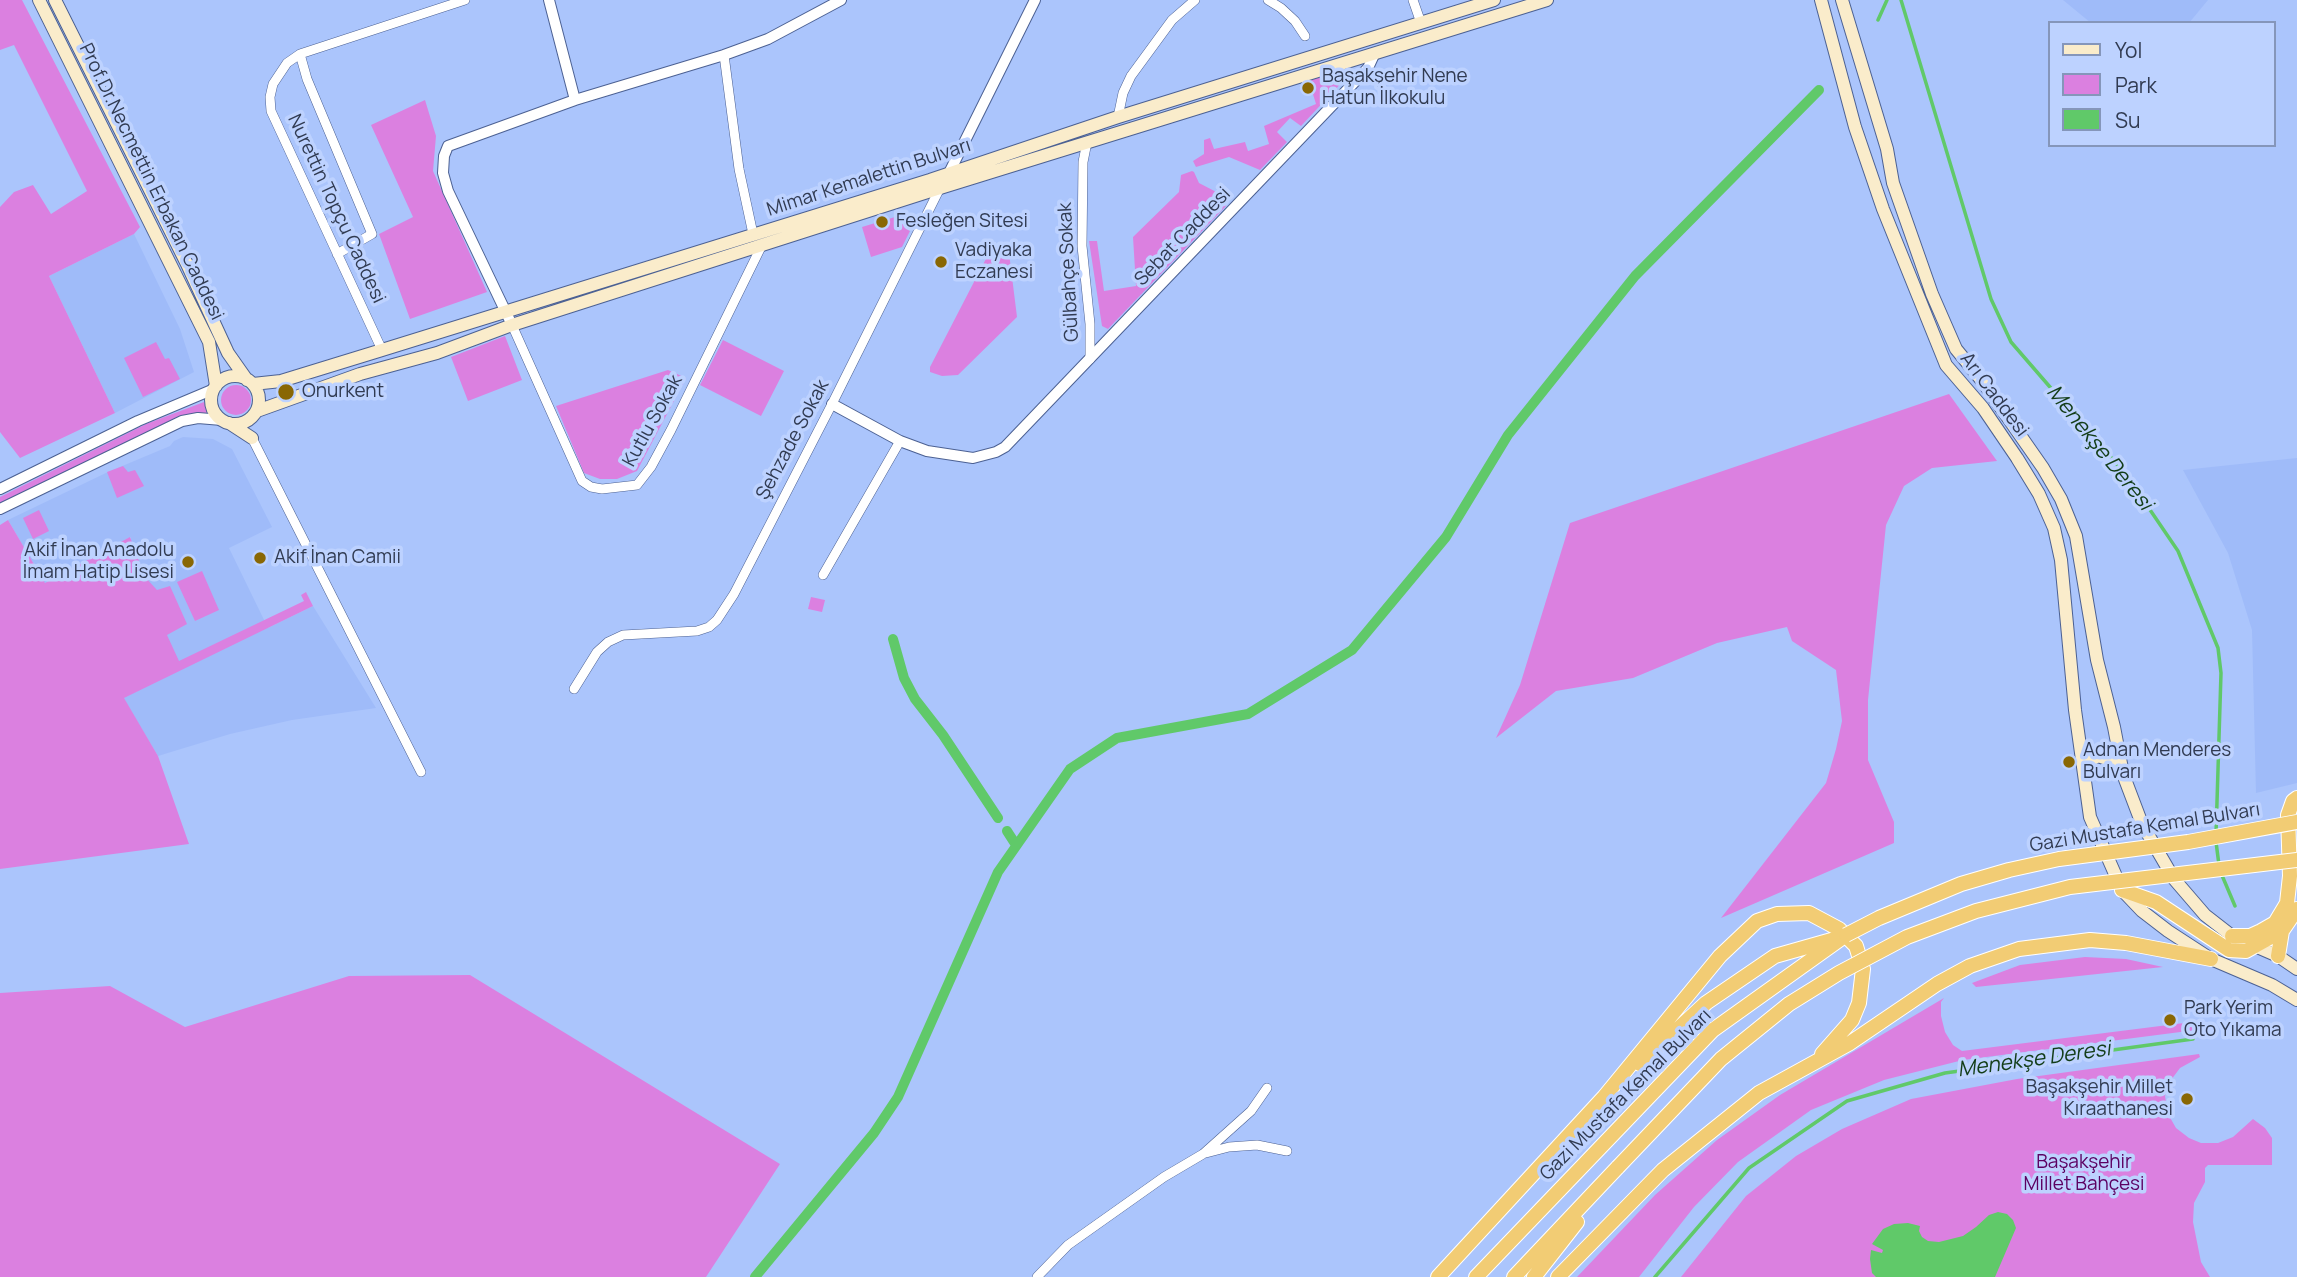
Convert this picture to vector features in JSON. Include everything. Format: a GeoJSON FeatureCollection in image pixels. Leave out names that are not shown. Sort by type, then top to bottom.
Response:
{"type":"FeatureCollection","features":[{"type":"Feature","properties":{"kind":"highway"},"geometry":{"type":"LineString","coordinates":[[2232,936],[2250,936],[2268,927],[2275,922],[2287,903],[2290,876],[2288,815],[2293,801],[2297,798]]}},
{"type":"Feature","properties":{"kind":"highway","name":"Gazi Mustafa Kemal Bulvarı"},"geometry":{"type":"LineString","coordinates":[[1476,1277],[1713,1030],[1846,935],[1879,918],[1961,884],[2009,870],[2059,859],[2188,842],[2297,822]]}},
{"type":"Feature","properties":{"kind":"highway"},"geometry":{"type":"LineString","coordinates":[[1514,1277],[1721,1059],[1789,1004],[1839,973],[1907,937],[1976,911],[2070,887],[2297,860]]}},
{"type":"Feature","properties":{"kind":"highway"},"geometry":{"type":"LineString","coordinates":[[2122,890],[2156,902],[2229,950],[2246,951],[2282,931]]}},
{"type":"Feature","properties":{"kind":"highway"},"geometry":{"type":"LineString","coordinates":[[2277,956],[2282,931],[2297,909]]}},
{"type":"Feature","properties":{"kind":"highway"},"geometry":{"type":"LineString","coordinates":[[1438,1277],[1604,1097],[1720,956],[1757,921],[1777,914],[1809,913],[1846,935],[1856,946],[1863,969],[1859,1003],[1852,1020],[1814,1062]]}},
{"type":"Feature","properties":{"kind":"highway"},"geometry":{"type":"LineString","coordinates":[[1604,1097],[1706,1003],[1775,956],[1846,935]]}},
{"type":"Feature","properties":{"kind":"highway"},"geometry":{"type":"LineString","coordinates":[[1558,1277],[1663,1170],[1759,1093],[1850,1043],[1937,984],[1970,966],[2018,949],[2090,940],[2138,945],[2211,959]]}},
{"type":"Feature","properties":{"kind":"highway"},"geometry":{"type":"LineString","coordinates":[[1534,1277],[1618,1167]]}},
{"type":"Feature","properties":{"kind":"main road","name":"Prof.Dr.Necmettin Erbakan Caddesi"},"geometry":{"type":"LineString","coordinates":[[39,0],[209,342],[215,387]]}},
{"type":"Feature","properties":{"kind":"main road","name":"Prof.Dr.Necmettin Erbakan Caddesi"},"geometry":{"type":"LineString","coordinates":[[55,0],[187,264],[228,353],[250,382]]}},
{"type":"Feature","properties":{"kind":"main road","name":"Mimar Kemalettin Bulvarı"},"geometry":{"type":"LineString","coordinates":[[250,382],[281,381],[382,350],[1494,0]]}},
{"type":"Feature","properties":{"kind":"main road"},"geometry":{"type":"LineString","coordinates":[[226,422],[244,422],[255,413],[360,373],[437,353],[512,325],[940,188],[1548,0]]}},
{"type":"Feature","properties":{"kind":"main road","name":"Arı Caddesi"},"geometry":{"type":"LineString","coordinates":[[1821,0],[1855,127],[1883,209],[1946,365],[1983,408],[2017,458],[2039,494],[2054,528],[2061,560],[2084,779]]}},
{"type":"Feature","properties":{"kind":"main road","name":"Arı Caddesi"},"geometry":{"type":"LineString","coordinates":[[1842,0],[1887,149],[1893,183],[1932,294],[1955,349],[1983,382],[2043,468],[2061,499],[2076,536],[2097,660],[2123,774]]}},
{"type":"Feature","properties":{"kind":"main road"},"geometry":{"type":"LineString","coordinates":[[1087,142],[1091,126]]}},
{"type":"Feature","properties":{"kind":"main road"},"geometry":{"type":"LineString","coordinates":[[940,188],[948,173]]}},
{"type":"Feature","properties":{"kind":"main road"},"geometry":{"type":"LineString","coordinates":[[233,376],[250,382],[259,398],[252,438],[226,422],[212,406],[215,387],[233,376]]}},
{"type":"Feature","properties":{"kind":"main road"},"geometry":{"type":"LineString","coordinates":[[2297,969],[2277,956],[2232,936],[2205,915],[2174,879],[2142,824],[2123,774],[2107,759],[2098,756],[2090,761],[2084,779],[2090,817],[2122,890],[2142,911],[2211,959],[2272,985],[2297,1000]]}},
{"type":"Feature","properties":{"kind":"street","name":"Nurettin Topçu Caddesi"},"geometry":{"type":"LineString","coordinates":[[382,350],[271,111],[270,97],[273,85],[287,63],[300,54],[465,0]]}},
{"type":"Feature","properties":{"kind":"street"},"geometry":{"type":"LineString","coordinates":[[549,0],[575,100]]}},
{"type":"Feature","properties":{"kind":"street"},"geometry":{"type":"LineString","coordinates":[[512,325],[448,191],[443,173],[444,156],[448,146],[575,100],[768,39],[841,0]]}},
{"type":"Feature","properties":{"kind":"street"},"geometry":{"type":"LineString","coordinates":[[948,173],[1035,0]]}},
{"type":"Feature","properties":{"kind":"street"},"geometry":{"type":"LineString","coordinates":[[1118,117],[1123,93],[1131,76],[1172,20],[1195,0]]}},
{"type":"Feature","properties":{"kind":"street"},"geometry":{"type":"LineString","coordinates":[[1268,0],[1295,21],[1305,36]]}},
{"type":"Feature","properties":{"kind":"street"},"geometry":{"type":"LineString","coordinates":[[1413,0],[1421,23]]}},
{"type":"Feature","properties":{"kind":"street"},"geometry":{"type":"LineString","coordinates":[[300,54],[307,79],[372,234],[337,254]]}},
{"type":"Feature","properties":{"kind":"street"},"geometry":{"type":"LineString","coordinates":[[724,55],[739,169],[752,234]]}},
{"type":"Feature","properties":{"kind":"street","name":"Sebat Caddesi"},"geometry":{"type":"LineString","coordinates":[[832,404],[900,441],[941,455],[973,458],[996,452],[1012,440],[1368,68],[1374,55]]}},
{"type":"Feature","properties":{"kind":"street","name":"Gülbahçe Sokak"},"geometry":{"type":"LineString","coordinates":[[1087,142],[1083,162],[1082,246],[1090,324],[1090,359]]}},
{"type":"Feature","properties":{"kind":"street","name":"Şehzade Sokak"},"geometry":{"type":"LineString","coordinates":[[574,689],[597,652],[608,642],[623,635],[697,631],[718,620],[832,404],[940,188]]}},
{"type":"Feature","properties":{"kind":"street","name":"Kutlu Sokak"},"geometry":{"type":"LineString","coordinates":[[512,325],[582,481],[591,487],[602,489],[637,485],[651,467],[671,430],[762,245]]}},
{"type":"Feature","properties":{"kind":"street"},"geometry":{"type":"LineString","coordinates":[[0,489],[138,421],[215,387]]}},
{"type":"Feature","properties":{"kind":"street"},"geometry":{"type":"LineString","coordinates":[[0,509],[182,421],[198,418],[226,422]]}},
{"type":"Feature","properties":{"kind":"street"},"geometry":{"type":"LineString","coordinates":[[252,438],[421,772]]}},
{"type":"Feature","properties":{"kind":"street"},"geometry":{"type":"LineString","coordinates":[[823,575],[900,441]]}},
{"type":"Feature","properties":{"kind":"street"},"geometry":{"type":"LineString","coordinates":[[1037,1277],[1068,1245],[1164,1177],[1203,1154],[1251,1111],[1267,1088]]}},
{"type":"Feature","properties":{"kind":"street"},"geometry":{"type":"LineString","coordinates":[[1203,1154],[1229,1147],[1257,1145],[1287,1151]]}},
{"type":"Feature","properties":{"kind":"shaded area"},"geometry":{"type":"Polygon","coordinates":[[[2063,0],[2208,0],[2191,21],[2089,21],[2063,0]]]}},
{"type":"Feature","properties":{"kind":"shaded area"},"geometry":{"type":"Polygon","coordinates":[[[134,234],[180,329],[194,372],[115,413],[49,276],[134,234]]]}},
{"type":"Feature","properties":{"kind":"shaded area"},"geometry":{"type":"Polygon","coordinates":[[[183,437],[213,439],[232,449],[272,527],[229,548],[268,628],[313,606],[376,708],[292,720],[230,734],[158,756],[123,698],[131,537],[45,583],[8,520],[108,472],[170,446],[183,437]]]}},
{"type":"Feature","properties":{"kind":"shaded area"},"geometry":{"type":"Polygon","coordinates":[[[2297,458],[2297,783],[2256,793],[2252,630],[2228,553],[2183,470],[2297,458]]]}},
{"type":"Feature","properties":{"kind":"green space"},"geometry":{"type":"Polygon","coordinates":[[[0,0],[22,0],[140,227],[134,234],[49,276],[115,413],[20,458],[0,432],[0,207],[14,192],[33,185],[51,214],[87,191],[14,45],[0,50],[0,0]]]}},
{"type":"Feature","properties":{"kind":"green space"},"geometry":{"type":"Polygon","coordinates":[[[1340,69],[1347,77],[1301,126],[1290,118],[1277,132],[1287,142],[1260,170],[1229,157],[1196,167],[1193,161],[1204,154],[1204,140],[1210,138],[1214,149],[1245,142],[1248,151],[1269,144],[1264,126],[1316,104],[1309,81],[1340,69]]]}},
{"type":"Feature","properties":{"kind":"green space"},"geometry":{"type":"Polygon","coordinates":[[[425,100],[436,136],[433,171],[487,292],[410,319],[379,234],[413,217],[371,125],[425,100]]]}},
{"type":"Feature","properties":{"kind":"green space"},"geometry":{"type":"Polygon","coordinates":[[[1192,171],[1199,183],[1224,196],[1226,206],[1108,329],[1102,326],[1089,241],[1097,241],[1104,291],[1136,286],[1133,237],[1179,192],[1181,175],[1192,171]]]}},
{"type":"Feature","properties":{"kind":"green space"},"geometry":{"type":"Polygon","coordinates":[[[895,217],[910,231],[902,247],[871,257],[862,227],[895,217]]]}},
{"type":"Feature","properties":{"kind":"green space"},"geometry":{"type":"Polygon","coordinates":[[[993,249],[1009,253],[1017,317],[958,375],[942,376],[930,372],[930,367],[993,249]]]}},
{"type":"Feature","properties":{"kind":"green space"},"geometry":{"type":"Polygon","coordinates":[[[505,336],[522,380],[468,401],[451,357],[505,336]]]}},
{"type":"Feature","properties":{"kind":"green space"},"geometry":{"type":"Polygon","coordinates":[[[723,340],[784,371],[761,416],[700,385],[723,340]]]}},
{"type":"Feature","properties":{"kind":"green space"},"geometry":{"type":"Polygon","coordinates":[[[156,342],[165,359],[169,358],[180,379],[143,397],[124,358],[156,342]]]}},
{"type":"Feature","properties":{"kind":"green space"},"geometry":{"type":"Polygon","coordinates":[[[668,370],[686,378],[637,471],[617,479],[600,479],[584,473],[556,406],[668,370]]]}},
{"type":"Feature","properties":{"kind":"green space"},"geometry":{"type":"Polygon","coordinates":[[[236,385],[247,389],[251,400],[247,411],[236,415],[225,411],[221,400],[225,389],[236,385]]]}},
{"type":"Feature","properties":{"kind":"green space"},"geometry":{"type":"Polygon","coordinates":[[[1949,394],[1997,461],[1932,468],[1904,486],[1886,525],[1868,700],[1868,760],[1894,822],[1894,843],[1721,918],[1826,783],[1842,721],[1836,670],[1792,641],[1787,627],[1717,643],[1633,678],[1556,691],[1496,738],[1520,685],[1570,523],[1949,394]]]}},
{"type":"Feature","properties":{"kind":"green space"},"geometry":{"type":"Polygon","coordinates":[[[204,402],[207,413],[191,415],[0,505],[0,497],[146,424],[204,402]]]}},
{"type":"Feature","properties":{"kind":"green space"},"geometry":{"type":"Polygon","coordinates":[[[123,466],[128,472],[135,470],[144,486],[117,498],[107,472],[123,466]]]}},
{"type":"Feature","properties":{"kind":"green space"},"geometry":{"type":"Polygon","coordinates":[[[39,510],[49,531],[33,539],[23,518],[39,510]]]}},
{"type":"Feature","properties":{"kind":"green space"},"geometry":{"type":"Polygon","coordinates":[[[8,520],[45,583],[130,537],[145,577],[157,590],[170,586],[187,624],[167,635],[179,661],[304,601],[301,595],[306,592],[313,606],[124,698],[158,756],[189,844],[0,869],[0,525],[8,520]]]}},
{"type":"Feature","properties":{"kind":"green space"},"geometry":{"type":"Polygon","coordinates":[[[202,571],[219,610],[195,621],[177,582],[202,571]]]}},
{"type":"Feature","properties":{"kind":"green space"},"geometry":{"type":"Polygon","coordinates":[[[811,597],[825,600],[822,612],[808,609],[811,597]]]}},
{"type":"Feature","properties":{"kind":"green space"},"geometry":{"type":"Polygon","coordinates":[[[2085,957],[2126,959],[2163,967],[1976,987],[1972,983],[2020,965],[2085,957]]]}},
{"type":"Feature","properties":{"kind":"green space"},"geometry":{"type":"Polygon","coordinates":[[[470,975],[780,1164],[706,1277],[0,1277],[0,993],[110,986],[185,1027],[349,976],[470,975]]]}},
{"type":"Feature","properties":{"kind":"green space"},"geometry":{"type":"Polygon","coordinates":[[[1944,998],[1941,1002],[1941,1016],[1945,1032],[1953,1045],[1962,1051],[2192,1022],[2196,1030],[1963,1060],[1884,1080],[1811,1110],[1738,1162],[1694,1207],[1639,1277],[1577,1277],[1655,1195],[1717,1140],[1780,1095],[1944,998]]]}},
{"type":"Feature","properties":{"kind":"green space","name":"Başakşehir Millet Bahçesi"},"geometry":{"type":"Polygon","coordinates":[[[2199,1054],[2200,1057],[2180,1068],[2171,1080],[2165,1096],[2168,1114],[2176,1128],[2201,1143],[2218,1143],[2233,1137],[2253,1119],[2265,1128],[2272,1138],[2272,1165],[2208,1165],[2205,1168],[2205,1182],[2194,1203],[2193,1222],[2201,1262],[2210,1277],[1681,1277],[1746,1196],[1796,1156],[1842,1129],[1911,1099],[2017,1079],[2199,1054]]]}},
{"type":"Feature","properties":{"kind":"water"},"geometry":{"type":"Polygon","coordinates":[[[1998,1212],[2007,1214],[2016,1228],[1995,1277],[1876,1277],[1872,1273],[1871,1250],[1882,1253],[1883,1250],[1872,1244],[1883,1229],[1894,1224],[1908,1223],[1920,1226],[1922,1237],[1928,1241],[1939,1242],[1963,1236],[1989,1215],[1998,1212]]]}},
{"type":"Feature","properties":{"kind":"waterway"},"geometry":{"type":"LineString","coordinates":[[1878,20],[1887,0]]}},
{"type":"Feature","properties":{"kind":"waterway","name":"Menekşe Deresi"},"geometry":{"type":"LineString","coordinates":[[1901,0],[1991,299],[2011,342],[2127,476],[2178,551],[2218,648],[2221,673],[2216,834]]}},
{"type":"Feature","properties":{"kind":"waterway"},"geometry":{"type":"LineString","coordinates":[[755,1277],[874,1133],[898,1097],[998,872],[1070,769],[1117,738],[1248,714],[1352,650],[1446,537],[1508,435],[1635,276],[1819,90]]}},
{"type":"Feature","properties":{"kind":"waterway"},"geometry":{"type":"LineString","coordinates":[[893,639],[904,678],[915,699],[943,735],[998,818]]}},
{"type":"Feature","properties":{"kind":"waterway"},"geometry":{"type":"LineString","coordinates":[[1007,831],[1016,845]]}},
{"type":"Feature","properties":{"kind":"waterway","name":"Menekşe Deresi"},"geometry":{"type":"LineString","coordinates":[[2216,842],[2219,865]]}},
{"type":"Feature","properties":{"kind":"waterway","name":"Menekşe Deresi"},"geometry":{"type":"LineString","coordinates":[[2221,873],[2235,906]]}},
{"type":"Feature","properties":{"kind":"waterway","name":"Menekşe Deresi"},"geometry":{"type":"LineString","coordinates":[[1655,1277],[1749,1168],[1847,1101],[1945,1073],[2193,1039]]}},
{"type":"Feature","properties":{"kind":"place","name":"Başakşehir Nene Hatun İlkokulu"},"geometry":{"type":"Point","coordinates":[1308,88]}},
{"type":"Feature","properties":{"kind":"place","name":"Fesleğen Sitesi"},"geometry":{"type":"Point","coordinates":[882,222]}},
{"type":"Feature","properties":{"kind":"place","name":"Vadiyaka Eczanesi"},"geometry":{"type":"Point","coordinates":[941,262]}},
{"type":"Feature","properties":{"kind":"place","name":"Onurkent"},"geometry":{"type":"Point","coordinates":[286,392]}},
{"type":"Feature","properties":{"kind":"place","name":"Akif İnan Camii"},"geometry":{"type":"Point","coordinates":[260,558]}},
{"type":"Feature","properties":{"kind":"place","name":"Akif İnan Anadolu İmam Hatip Lisesi"},"geometry":{"type":"Point","coordinates":[188,562]}},
{"type":"Feature","properties":{"kind":"place","name":"Adnan Menderes Bulvarı"},"geometry":{"type":"Point","coordinates":[2069,762]}},
{"type":"Feature","properties":{"kind":"place","name":"Park Yerim Oto Yıkama"},"geometry":{"type":"Point","coordinates":[2170,1020]}},
{"type":"Feature","properties":{"kind":"place","name":"Başakşehir Millet Kıraathanesi"},"geometry":{"type":"Point","coordinates":[2187,1099]}}]}
